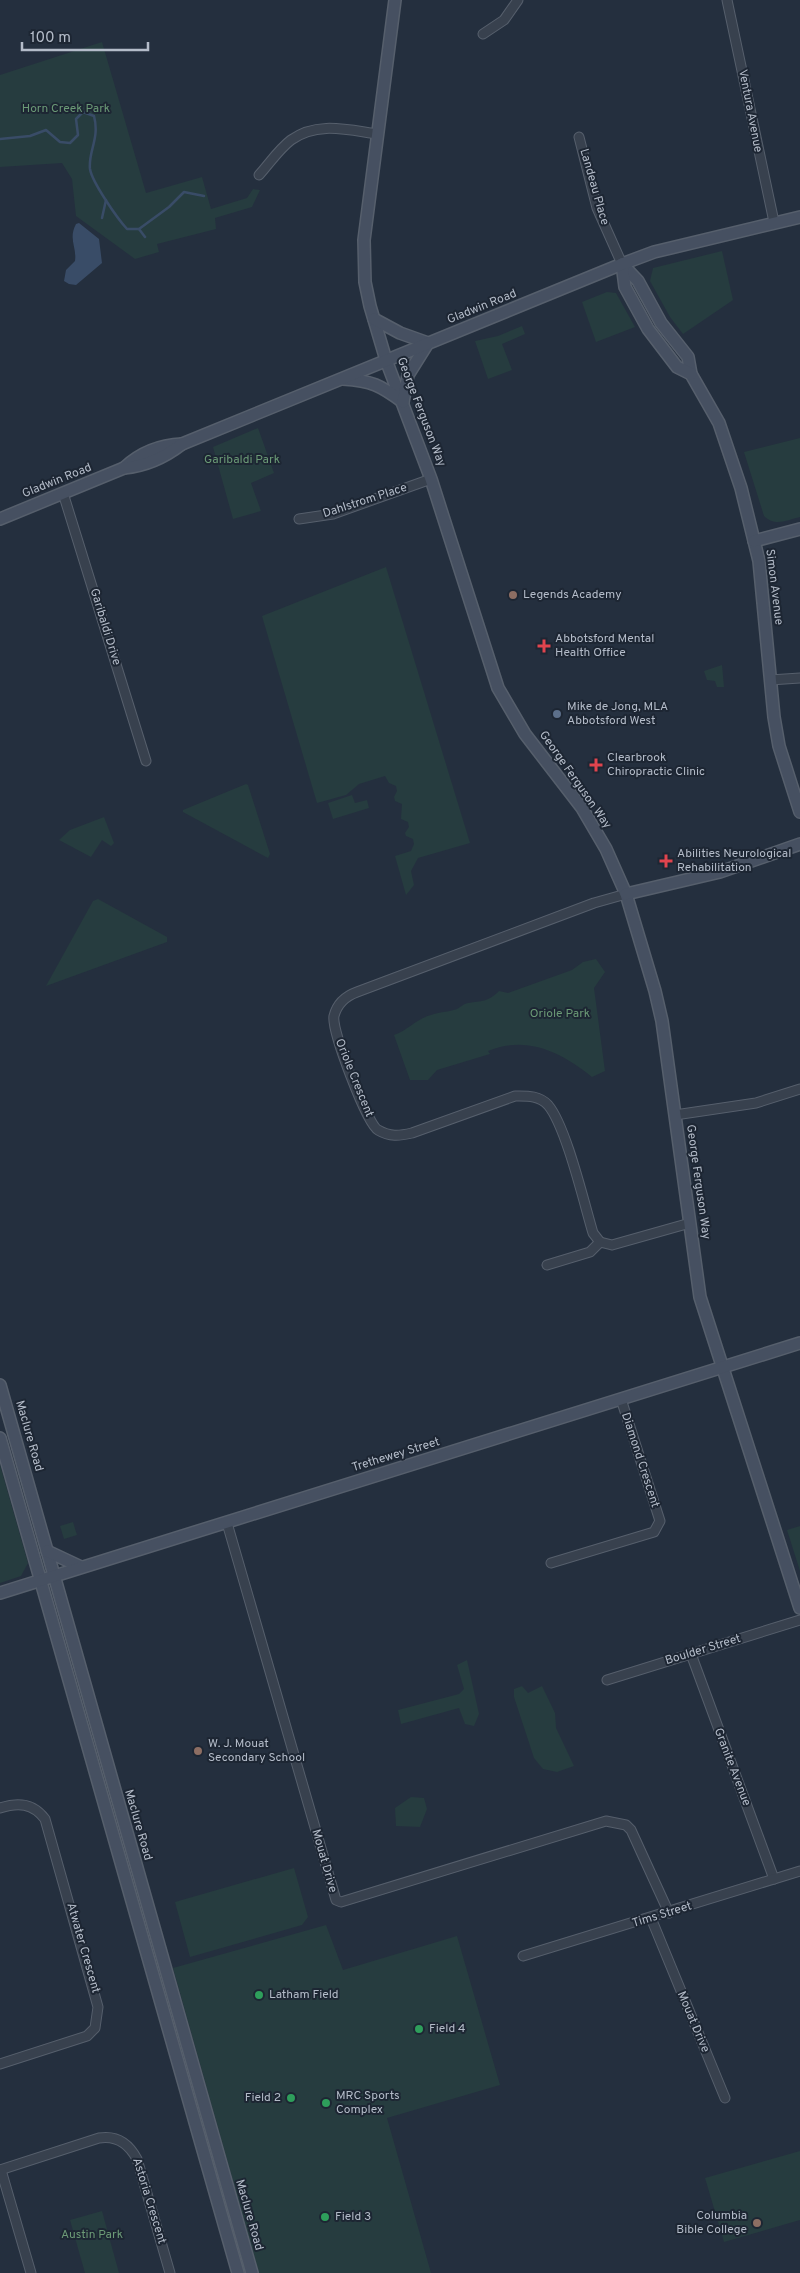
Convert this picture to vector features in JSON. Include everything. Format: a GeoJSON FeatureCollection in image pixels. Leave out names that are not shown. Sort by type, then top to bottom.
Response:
{"type":"FeatureCollection","features":[{"type":"Feature","properties":{"kind":"main road","name":"George Ferguson Way"},"geometry":{"type":"LineString","coordinates":[[396,0],[364,240],[365,282],[374,319],[386,360],[431,479],[498,688],[525,734],[588,818],[606,849],[626,894],[655,991],[675,1115],[700,1297],[800,1608]]}},
{"type":"Feature","properties":{"kind":"main road","name":"Gladwin Road"},"geometry":{"type":"LineString","coordinates":[[0,519],[124,468],[136,456],[160,446],[182,444],[622,264],[654,252],[800,216]]}},
{"type":"Feature","properties":{"kind":"main road","name":"Simon Avenue"},"geometry":{"type":"LineString","coordinates":[[622,264],[638,281],[660,323],[688,357],[691,374],[719,423],[741,488],[761,578],[770,680],[779,746],[800,812]]}},
{"type":"Feature","properties":{"kind":"main road"},"geometry":{"type":"LineString","coordinates":[[339,379],[364,380],[378,384],[403,402],[408,375],[428,343],[400,333],[374,319]]}},
{"type":"Feature","properties":{"kind":"main road"},"geometry":{"type":"LineString","coordinates":[[754,541],[800,529]]}},
{"type":"Feature","properties":{"kind":"main road"},"geometry":{"type":"LineString","coordinates":[[626,894],[720,872],[800,844]]}},
{"type":"Feature","properties":{"kind":"main road","name":"Trethewey Street"},"geometry":{"type":"LineString","coordinates":[[0,1593],[800,1343]]}},
{"type":"Feature","properties":{"kind":"main road","name":"Maclure Road"},"geometry":{"type":"LineString","coordinates":[[0,1385],[252,2273]]}},
{"type":"Feature","properties":{"kind":"main road","name":"Maclure Road"},"geometry":{"type":"LineString","coordinates":[[0,1438],[238,2273]]}},
{"type":"Feature","properties":{"kind":"main road"},"geometry":{"type":"LineString","coordinates":[[47,1552],[81,1567]]}},
{"type":"Feature","properties":{"kind":"street"},"geometry":{"type":"LineString","coordinates":[[483,34],[504,20],[518,0]]}},
{"type":"Feature","properties":{"kind":"street","name":"Ventura Avenue"},"geometry":{"type":"LineString","coordinates":[[727,0],[774,222]]}},
{"type":"Feature","properties":{"kind":"street"},"geometry":{"type":"LineString","coordinates":[[259,175],[290,141],[309,130],[332,127],[378,134]]}},
{"type":"Feature","properties":{"kind":"street","name":"Landeau Place"},"geometry":{"type":"LineString","coordinates":[[579,137],[597,208],[622,264]]}},
{"type":"Feature","properties":{"kind":"street","name":"Dahlstrom Place"},"geometry":{"type":"LineString","coordinates":[[299,519],[333,514],[431,479]]}},
{"type":"Feature","properties":{"kind":"street","name":"Garibaldi Drive"},"geometry":{"type":"LineString","coordinates":[[63,493],[146,761]]}},
{"type":"Feature","properties":{"kind":"street"},"geometry":{"type":"LineString","coordinates":[[770,680],[800,678]]}},
{"type":"Feature","properties":{"kind":"street","name":"Oriole Crescent"},"geometry":{"type":"LineString","coordinates":[[600,1242],[593,1233],[558,1121],[547,1104],[532,1096],[515,1096],[412,1133],[395,1136],[376,1130],[366,1112],[337,1034],[334,1017],[340,1003],[348,996],[357,992],[594,903],[626,894]]}},
{"type":"Feature","properties":{"kind":"street"},"geometry":{"type":"LineString","coordinates":[[675,1115],[756,1103],[800,1089]]}},
{"type":"Feature","properties":{"kind":"street"},"geometry":{"type":"LineString","coordinates":[[547,1265],[590,1252],[600,1242],[612,1245],[667,1227],[690,1223]]}},
{"type":"Feature","properties":{"kind":"street","name":"Diamond Crescent"},"geometry":{"type":"LineString","coordinates":[[551,1562],[654,1532],[657,1528],[660,1521],[621,1399]]}},
{"type":"Feature","properties":{"kind":"street","name":"Mouat Drive"},"geometry":{"type":"LineString","coordinates":[[227,1522],[336,1900],[347,1900],[606,1821],[626,1825],[631,1830],[669,1913]]}},
{"type":"Feature","properties":{"kind":"street","name":"Boulder Street"},"geometry":{"type":"LineString","coordinates":[[606,1680],[800,1620]]}},
{"type":"Feature","properties":{"kind":"street","name":"Granite Avenue"},"geometry":{"type":"LineString","coordinates":[[691,1654],[774,1879]]}},
{"type":"Feature","properties":{"kind":"street","name":"Atwater Crescent"},"geometry":{"type":"LineString","coordinates":[[0,1808],[18,1803],[28,1805],[40,1812],[45,1819],[98,2007],[95,2028],[87,2036],[0,2064]]}},
{"type":"Feature","properties":{"kind":"street","name":"Tims Street"},"geometry":{"type":"LineString","coordinates":[[523,1956],[669,1913],[800,1870]]}},
{"type":"Feature","properties":{"kind":"street","name":"Mouat Drive"},"geometry":{"type":"LineString","coordinates":[[651,1918],[725,2098]]}},
{"type":"Feature","properties":{"kind":"street","name":"Astoria Crescent"},"geometry":{"type":"LineString","coordinates":[[0,2170],[100,2138],[112,2138],[126,2144],[137,2159],[170,2273]]}},
{"type":"Feature","properties":{"kind":"street"},"geometry":{"type":"LineString","coordinates":[[0,2170],[31,2273]]}},
{"type":"Feature","properties":{"kind":"green space","name":"Horn Creek Park"},"geometry":{"type":"Polygon","coordinates":[[[102,42],[146,193],[202,177],[211,209],[247,198],[253,189],[260,190],[252,207],[215,218],[216,229],[157,244],[159,252],[135,259],[76,216],[72,179],[62,163],[0,167],[0,75],[102,42]]]}},
{"type":"Feature","properties":{"kind":"green space"},"geometry":{"type":"Polygon","coordinates":[[[722,251],[733,300],[683,334],[670,317],[650,281],[653,268],[722,251]]]}},
{"type":"Feature","properties":{"kind":"green space"},"geometry":{"type":"Polygon","coordinates":[[[607,292],[616,293],[635,327],[596,342],[582,302],[607,292]]]}},
{"type":"Feature","properties":{"kind":"green space"},"geometry":{"type":"Polygon","coordinates":[[[522,326],[525,334],[502,344],[512,370],[488,379],[475,341],[498,336],[522,326]]]}},
{"type":"Feature","properties":{"kind":"green space","name":"Garibaldi Park"},"geometry":{"type":"Polygon","coordinates":[[[258,428],[274,473],[251,483],[261,511],[233,519],[213,447],[258,428]]]}},
{"type":"Feature","properties":{"kind":"green space"},"geometry":{"type":"Polygon","coordinates":[[[800,438],[800,517],[781,522],[772,521],[764,516],[744,452],[800,438]]]}},
{"type":"Feature","properties":{"kind":"green space"},"geometry":{"type":"Polygon","coordinates":[[[386,567],[470,843],[418,858],[411,871],[414,885],[406,895],[395,856],[411,851],[414,844],[413,839],[406,836],[405,833],[409,827],[408,822],[401,819],[402,804],[395,801],[396,786],[389,783],[385,776],[359,784],[346,795],[317,803],[262,616],[386,567]]]}},
{"type":"Feature","properties":{"kind":"green space"},"geometry":{"type":"Polygon","coordinates":[[[722,665],[724,687],[717,687],[715,681],[707,680],[704,671],[722,665]]]}},
{"type":"Feature","properties":{"kind":"green space"},"geometry":{"type":"Polygon","coordinates":[[[246,784],[248,785],[270,854],[268,858],[183,812],[183,810],[246,784]]]}},
{"type":"Feature","properties":{"kind":"green space"},"geometry":{"type":"Polygon","coordinates":[[[352,795],[355,803],[367,800],[369,808],[333,819],[328,803],[352,795]]]}},
{"type":"Feature","properties":{"kind":"green space"},"geometry":{"type":"Polygon","coordinates":[[[104,817],[114,843],[111,846],[102,840],[91,857],[59,840],[70,830],[104,817]]]}},
{"type":"Feature","properties":{"kind":"green space"},"geometry":{"type":"Polygon","coordinates":[[[98,899],[167,937],[167,942],[46,986],[93,901],[98,899]]]}},
{"type":"Feature","properties":{"kind":"green space","name":"Oriole Park"},"geometry":{"type":"Polygon","coordinates":[[[596,959],[605,972],[594,988],[605,1071],[592,1077],[556,1054],[530,1046],[516,1045],[502,1046],[488,1051],[490,1054],[437,1070],[428,1080],[410,1080],[394,1035],[426,1017],[457,1009],[466,1003],[485,1000],[499,991],[508,993],[572,970],[583,962],[596,959]]]}},
{"type":"Feature","properties":{"kind":"green space"},"geometry":{"type":"Polygon","coordinates":[[[0,1465],[28,1563],[21,1576],[0,1583],[0,1465]]]}},
{"type":"Feature","properties":{"kind":"green space"},"geometry":{"type":"Polygon","coordinates":[[[73,1522],[77,1535],[64,1539],[60,1526],[73,1522]]]}},
{"type":"Feature","properties":{"kind":"green space"},"geometry":{"type":"Polygon","coordinates":[[[800,1526],[800,1571],[787,1530],[800,1526]]]}},
{"type":"Feature","properties":{"kind":"green space"},"geometry":{"type":"Polygon","coordinates":[[[467,1660],[479,1714],[474,1726],[465,1724],[459,1708],[401,1724],[398,1710],[459,1694],[464,1689],[457,1665],[467,1660]]]}},
{"type":"Feature","properties":{"kind":"green space"},"geometry":{"type":"Polygon","coordinates":[[[522,1686],[528,1693],[542,1686],[555,1713],[556,1728],[574,1766],[557,1772],[543,1769],[534,1758],[514,1697],[514,1689],[522,1686]]]}},
{"type":"Feature","properties":{"kind":"green space"},"geometry":{"type":"Polygon","coordinates":[[[411,1797],[424,1798],[427,1809],[420,1827],[396,1826],[395,1808],[411,1797]]]}},
{"type":"Feature","properties":{"kind":"green space"},"geometry":{"type":"Polygon","coordinates":[[[294,1868],[308,1917],[302,1925],[190,1957],[175,1902],[294,1868]]]}},
{"type":"Feature","properties":{"kind":"green space","name":"MRC Sports Complex"},"geometry":{"type":"Polygon","coordinates":[[[326,1925],[343,1970],[457,1936],[500,2085],[387,2118],[431,2273],[259,2273],[173,1968],[326,1925]]]}},
{"type":"Feature","properties":{"kind":"green space"},"geometry":{"type":"Polygon","coordinates":[[[800,2151],[800,2220],[724,2242],[705,2178],[800,2151]]]}},
{"type":"Feature","properties":{"kind":"green space","name":"Austin Park"},"geometry":{"type":"Polygon","coordinates":[[[102,2211],[119,2273],[85,2273],[70,2220],[102,2211]]]}},
{"type":"Feature","properties":{"kind":"water"},"geometry":{"type":"Polygon","coordinates":[[[79,223],[99,239],[102,263],[76,285],[64,281],[66,270],[75,261],[73,234],[76,224],[79,223]]]}},
{"type":"Feature","properties":{"kind":"waterway"},"geometry":{"type":"LineString","coordinates":[[0,139],[30,136],[46,130],[60,142],[70,143],[78,135],[76,119],[83,112],[94,116],[96,131],[90,169],[111,209],[127,229],[139,229],[169,207],[184,192],[204,196]]}},
{"type":"Feature","properties":{"kind":"waterway"},"geometry":{"type":"LineString","coordinates":[[102,218],[106,200]]}},
{"type":"Feature","properties":{"kind":"waterway"},"geometry":{"type":"LineString","coordinates":[[139,229],[145,237]]}},
{"type":"Feature","properties":{"kind":"place","name":"Legends Academy"},"geometry":{"type":"Point","coordinates":[513,595]}},
{"type":"Feature","properties":{"kind":"place","name":"Abbotsford Mental Health Office"},"geometry":{"type":"Point","coordinates":[544,646]}},
{"type":"Feature","properties":{"kind":"place","name":"Mike de Jong, MLA Abbotsford West"},"geometry":{"type":"Point","coordinates":[557,714]}},
{"type":"Feature","properties":{"kind":"place","name":"Clearbrook Chiropractic Clinic"},"geometry":{"type":"Point","coordinates":[596,765]}},
{"type":"Feature","properties":{"kind":"place","name":"Abilities Neurological Rehabilitation"},"geometry":{"type":"Point","coordinates":[666,861]}},
{"type":"Feature","properties":{"kind":"place","name":"W. J. Mouat Secondary School"},"geometry":{"type":"Point","coordinates":[198,1751]}},
{"type":"Feature","properties":{"kind":"place","name":"Latham Field"},"geometry":{"type":"Point","coordinates":[259,1995]}},
{"type":"Feature","properties":{"kind":"place","name":"Field 4"},"geometry":{"type":"Point","coordinates":[419,2029]}},
{"type":"Feature","properties":{"kind":"place","name":"Field 2"},"geometry":{"type":"Point","coordinates":[291,2098]}},
{"type":"Feature","properties":{"kind":"place","name":"MRC Sports Complex"},"geometry":{"type":"Point","coordinates":[326,2103]}},
{"type":"Feature","properties":{"kind":"place","name":"Field 3"},"geometry":{"type":"Point","coordinates":[325,2217]}},
{"type":"Feature","properties":{"kind":"place","name":"Columbia Bible College"},"geometry":{"type":"Point","coordinates":[757,2223]}}]}
